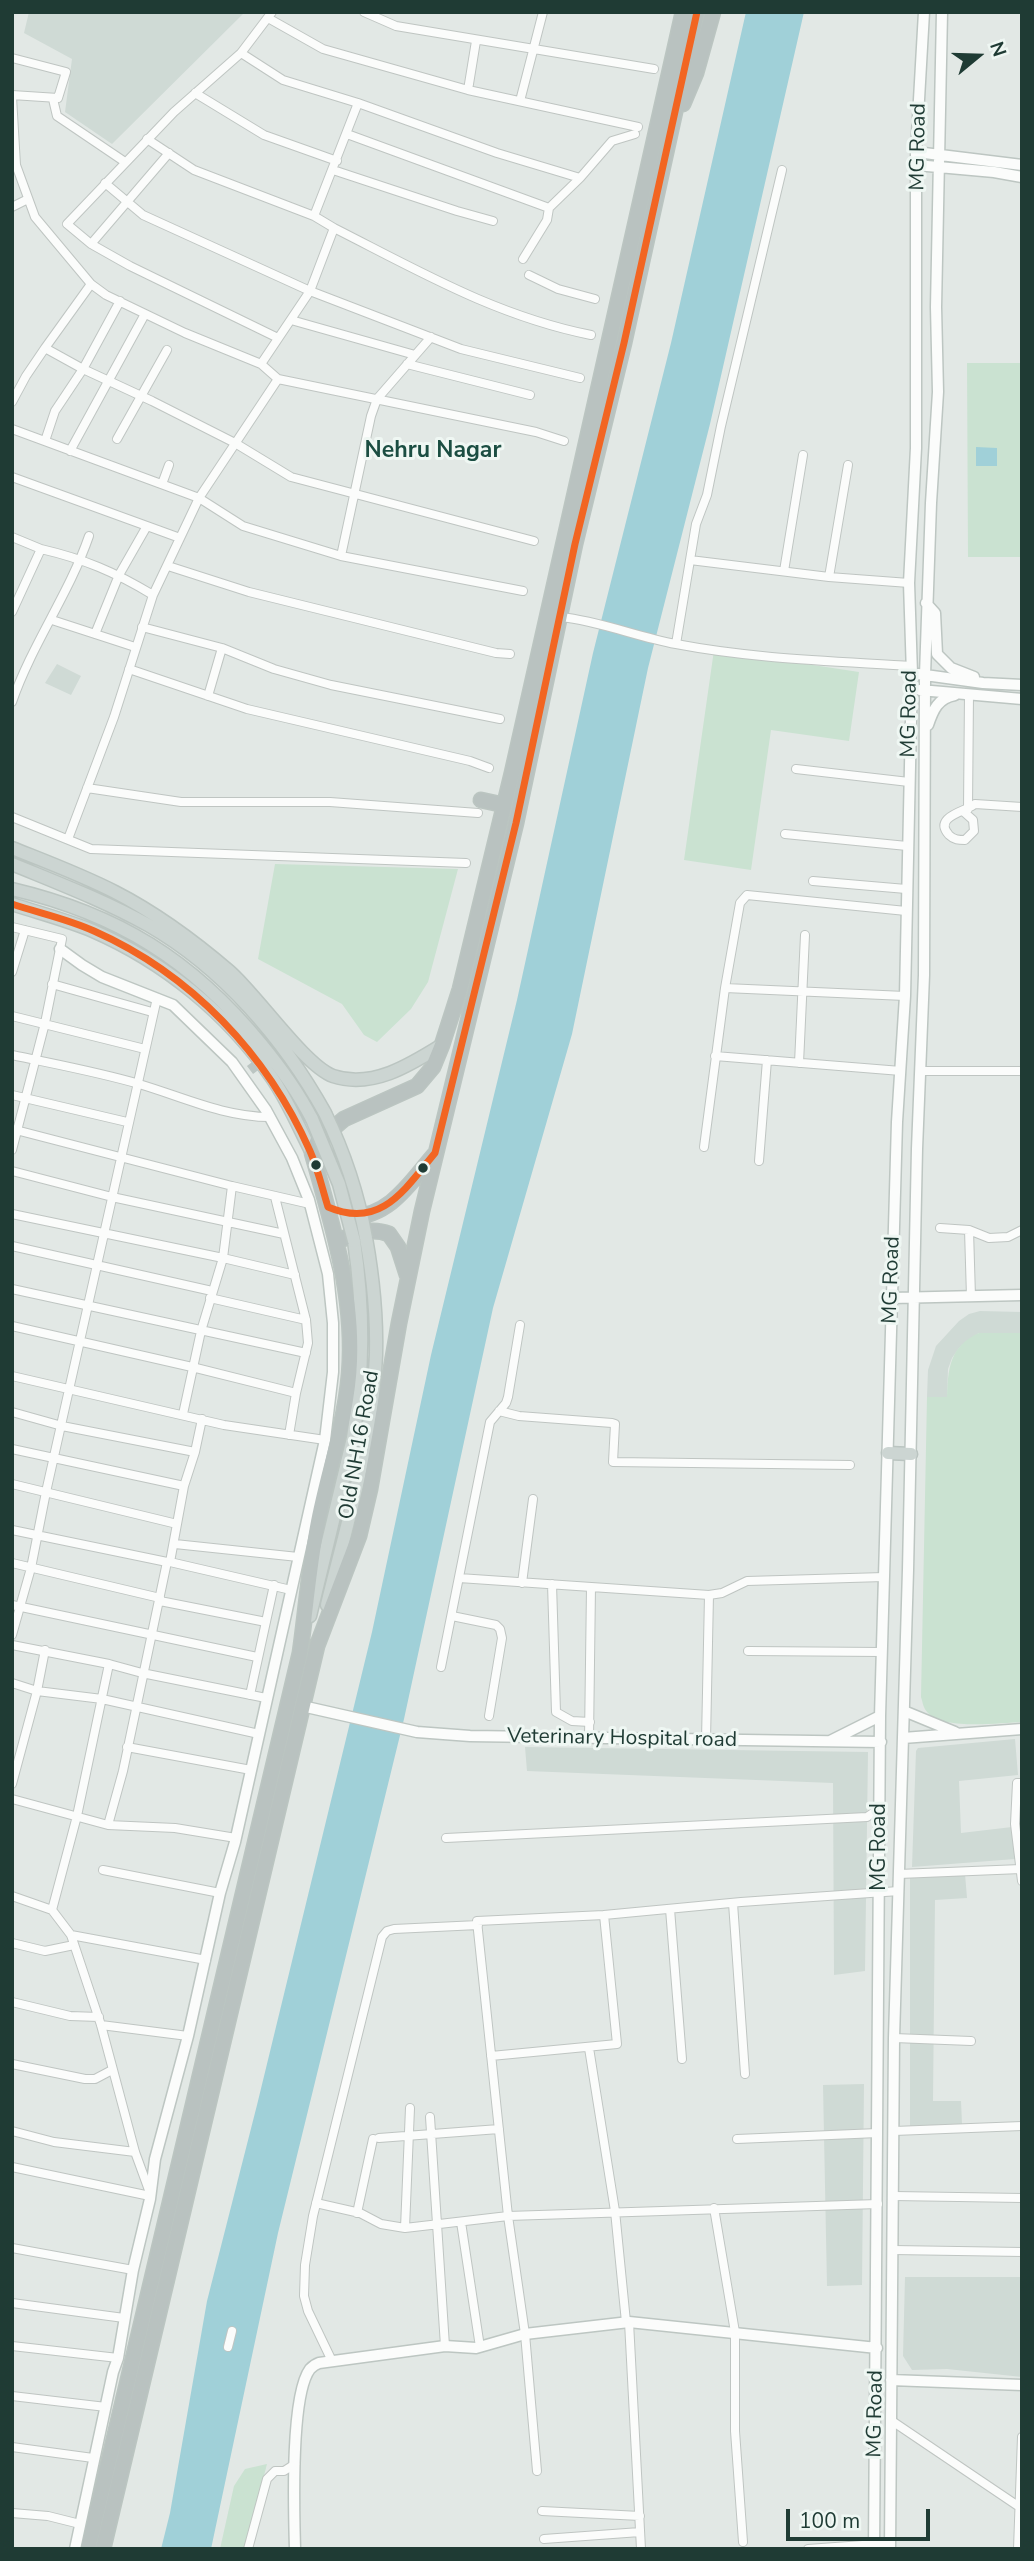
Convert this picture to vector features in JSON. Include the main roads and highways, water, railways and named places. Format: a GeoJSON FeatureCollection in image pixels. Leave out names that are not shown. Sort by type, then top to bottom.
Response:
{"type":"FeatureCollection","features":[{"type":"Feature","properties":{"kind":"highway"},"geometry":{"type":"LineString","coordinates":[[88,2549],[218,1992],[256,1847],[295,1705],[359,1536],[408,1277],[454,1076],[566,618],[570,542],[683,12]]}},
{"type":"Feature","properties":{"kind":"highway"},"geometry":{"type":"LineString","coordinates":[[103,2549],[170,2275],[295,1705],[317,1526],[344,1416],[350,1360],[346,1304],[337,1242],[312,1153],[317,1142],[344,1119],[417,1086],[433,1067],[442,1045],[460,989],[570,542],[624,343],[697,12]]}},
{"type":"Feature","properties":{"kind":"highway"},"geometry":{"type":"LineString","coordinates":[[668,141],[696,73],[713,12]]}},
{"type":"Feature","properties":{"kind":"highway"},"geometry":{"type":"LineString","coordinates":[[480,807],[504,805]]}},
{"type":"Feature","properties":{"kind":"highway"},"geometry":{"type":"LineString","coordinates":[[433,1067],[454,1076]]}},
{"type":"Feature","properties":{"kind":"highway"},"geometry":{"type":"LineString","coordinates":[[328,1207],[339,1214],[355,1216],[379,1211],[402,1191],[436,1153]]}},
{"type":"Feature","properties":{"kind":"highway"},"geometry":{"type":"LineString","coordinates":[[337,1242],[347,1236],[370,1231],[389,1234],[398,1247],[408,1277]]}},
{"type":"Feature","properties":{"kind":"main road","name":"MG Road"},"geometry":{"type":"LineString","coordinates":[[875,2546],[880,1716],[897,1122],[905,996],[912,670],[909,583],[916,448],[916,152],[924,12]]}},
{"type":"Feature","properties":{"kind":"main road","name":"MG Road"},"geometry":{"type":"LineString","coordinates":[[890,2546],[894,2038],[926,873],[926,603],[938,392],[936,307],[942,12]]}},
{"type":"Feature","properties":{"kind":"main road"},"geometry":{"type":"LineString","coordinates":[[916,152],[1022,165]]}},
{"type":"Feature","properties":{"kind":"main road"},"geometry":{"type":"LineString","coordinates":[[916,165],[1022,177]]}},
{"type":"Feature","properties":{"kind":"main road"},"geometry":{"type":"LineString","coordinates":[[926,603],[935,613],[937,654],[951,668],[983,683]]}},
{"type":"Feature","properties":{"kind":"main road"},"geometry":{"type":"LineString","coordinates":[[912,670],[925,675],[983,683],[1022,685]]}},
{"type":"Feature","properties":{"kind":"main road"},"geometry":{"type":"LineString","coordinates":[[911,689],[1022,699]]}},
{"type":"Feature","properties":{"kind":"main road"},"geometry":{"type":"LineString","coordinates":[[925,733],[937,704],[945,697],[967,694]]}},
{"type":"Feature","properties":{"kind":"main road"},"geometry":{"type":"LineString","coordinates":[[12,848],[116,892],[161,918],[231,973],[311,1061],[331,1075],[349,1080],[387,1074],[412,1064],[442,1045]]}},
{"type":"Feature","properties":{"kind":"main road","name":"Old NH16 Road"},"geometry":{"type":"LineString","coordinates":[[12,864],[112,906],[150,927],[208,968],[248,1007],[310,1085],[349,1167],[360,1205],[363,1332],[358,1410],[300,1653]]}},
{"type":"Feature","properties":{"kind":"main road","name":"Old NH16 Road"},"geometry":{"type":"LineString","coordinates":[[12,889],[52,899],[108,920],[139,936],[190,972],[234,1011],[276,1062],[312,1119],[339,1184],[374,1287],[376,1323],[373,1390],[364,1450],[317,1646]]}},
{"type":"Feature","properties":{"kind":"main road"},"geometry":{"type":"LineString","coordinates":[[12,904],[90,930],[118,943],[160,967],[203,1001],[243,1041],[272,1079],[312,1153]]}},
{"type":"Feature","properties":{"kind":"main road"},"geometry":{"type":"LineString","coordinates":[[60,949],[102,977],[173,1005],[246,1074],[292,1158],[310,1204],[328,1273],[333,1323],[332,1371],[325,1440],[236,1838],[155,2159],[118,2358],[93,2458],[75,2549]]}},
{"type":"Feature","properties":{"kind":"main road"},"geometry":{"type":"LineString","coordinates":[[892,1298],[1022,1295]]}},
{"type":"Feature","properties":{"kind":"main road"},"geometry":{"type":"LineString","coordinates":[[888,1453],[911,1454]]}},
{"type":"Feature","properties":{"kind":"main road","name":"Veterinary Hospital road"},"geometry":{"type":"LineString","coordinates":[[266,1698],[417,1732],[470,1736],[881,1742]]}},
{"type":"Feature","properties":{"kind":"main road"},"geometry":{"type":"LineString","coordinates":[[904,1711],[957,1733]]}},
{"type":"Feature","properties":{"kind":"main road"},"geometry":{"type":"LineString","coordinates":[[828,1742],[880,1716]]}},
{"type":"Feature","properties":{"kind":"main road"},"geometry":{"type":"LineString","coordinates":[[903,1738],[1022,1730]]}},
{"type":"Feature","properties":{"kind":"main road"},"geometry":{"type":"LineString","coordinates":[[295,2549],[295,2464],[302,2391],[310,2368],[318,2363],[445,2346],[480,2347],[525,2334],[628,2322],[877,2348]]}},
{"type":"Feature","properties":{"kind":"main road"},"geometry":{"type":"LineString","coordinates":[[891,2380],[1022,2385]]}},
{"type":"Feature","properties":{"kind":"water"},"geometry":{"type":"Polygon","coordinates":[[[746,12],[804,12],[710,424],[648,668],[572,1034],[493,1308],[404,1719],[278,2233],[211,2549],[161,2549],[170,2513],[207,2301],[372,1632],[431,1355],[517,1000],[593,653],[671,343],[746,12]]]}},
{"type":"Feature","properties":{"kind":"water"},"geometry":{"type":"Polygon","coordinates":[[[976,447],[997,448],[997,466],[976,466],[976,447]]]}},
{"type":"Feature","properties":{"kind":"tunnel"},"geometry":{"type":"LineString","coordinates":[[250,1070],[267,1057]]}},
{"type":"Feature","properties":{"kind":"district","name":"Nehru Nagar"},"geometry":{"type":"Point","coordinates":[433,451]}}]}
